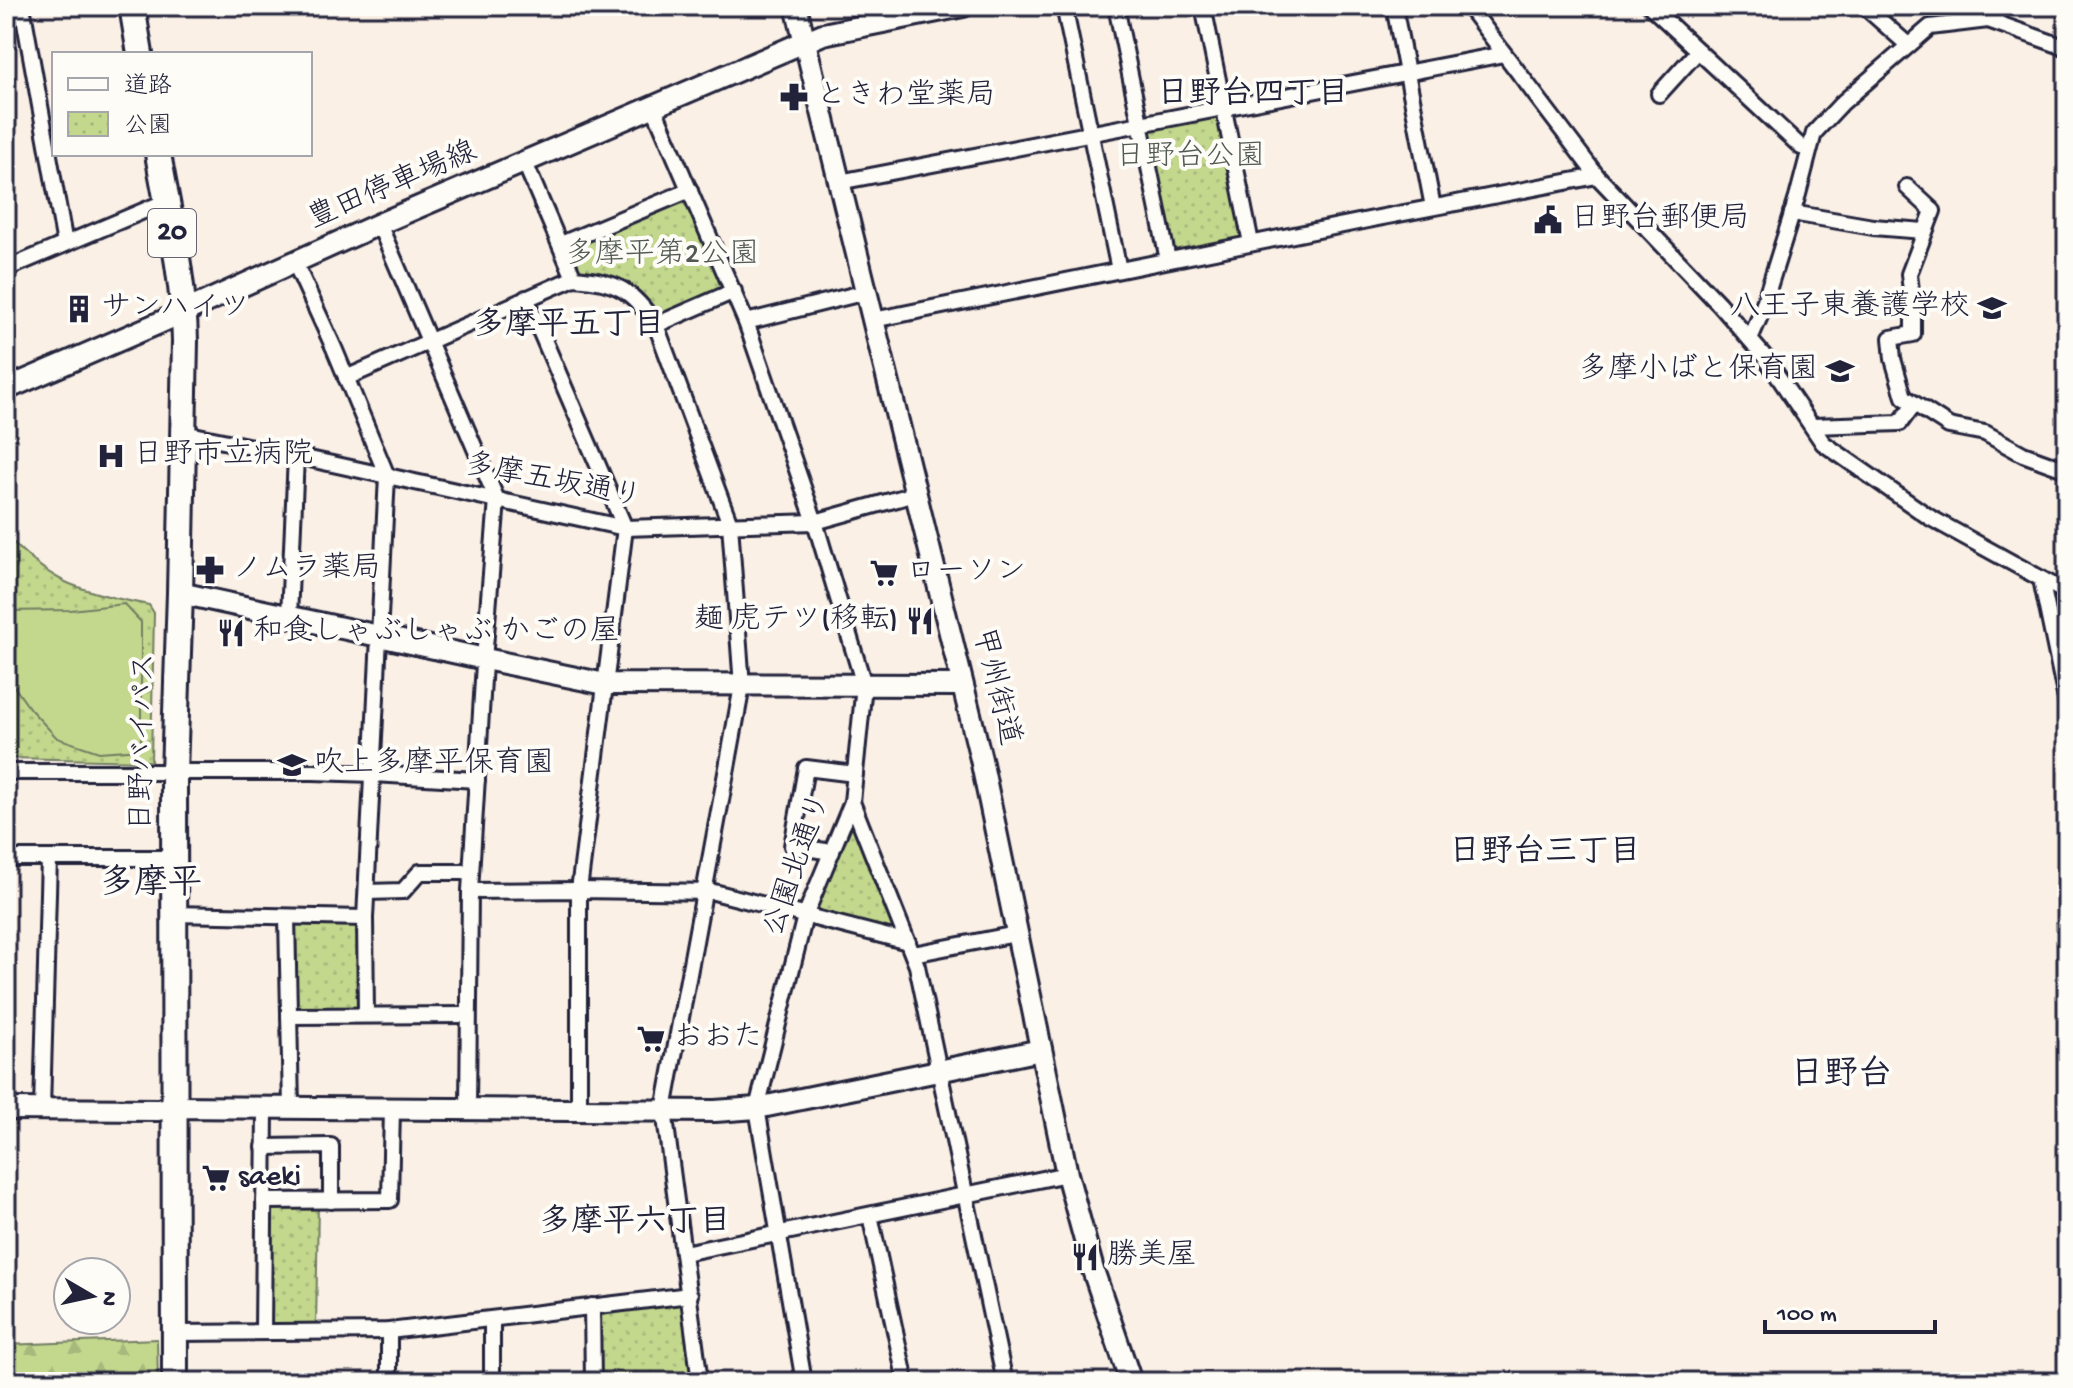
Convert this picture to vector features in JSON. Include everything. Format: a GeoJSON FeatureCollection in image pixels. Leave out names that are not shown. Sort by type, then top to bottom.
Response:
{"type":"FeatureCollection","features":[{"type":"Feature","properties":{"kind":"highway"},"geometry":{"type":"LineString","coordinates":[[132,6],[140,52]]}},
{"type":"Feature","properties":{"kind":"highway","name":"日野バイパス"},"geometry":{"type":"LineString","coordinates":[[158,156],[184,312],[184,433],[174,773],[175,1382]]}},
{"type":"Feature","properties":{"kind":"main road","name":"甲州街道"},"geometry":{"type":"LineString","coordinates":[[796,6],[981,759],[1067,1174],[1093,1270],[1131,1382]]}},
{"type":"Feature","properties":{"kind":"main road","name":"豊田停車場線"},"geometry":{"type":"LineString","coordinates":[[6,389],[379,224],[834,31],[893,13],[963,6]]}},
{"type":"Feature","properties":{"kind":"main road"},"geometry":{"type":"LineString","coordinates":[[180,593],[605,684],[962,685]]}},
{"type":"Feature","properties":{"kind":"main road"},"geometry":{"type":"LineString","coordinates":[[6,1109],[158,1110],[173,1107],[715,1111],[757,1108],[1041,1050]]}},
{"type":"Feature","properties":{"kind":"street"},"geometry":{"type":"LineString","coordinates":[[22,6],[65,244]]}},
{"type":"Feature","properties":{"kind":"street"},"geometry":{"type":"LineString","coordinates":[[1064,6],[1119,270]]}},
{"type":"Feature","properties":{"kind":"street"},"geometry":{"type":"LineString","coordinates":[[1116,6],[1168,260]]}},
{"type":"Feature","properties":{"kind":"street"},"geometry":{"type":"LineString","coordinates":[[1203,6],[1251,243]]}},
{"type":"Feature","properties":{"kind":"street"},"geometry":{"type":"LineString","coordinates":[[1394,6],[1433,207]]}},
{"type":"Feature","properties":{"kind":"street"},"geometry":{"type":"LineString","coordinates":[[1468,6],[1597,176],[1765,357],[1823,443],[1929,517],[2067,593]]}},
{"type":"Feature","properties":{"kind":"street"},"geometry":{"type":"LineString","coordinates":[[1650,6],[1801,147],[1809,148]]}},
{"type":"Feature","properties":{"kind":"street"},"geometry":{"type":"LineString","coordinates":[[1864,6],[1908,45]]}},
{"type":"Feature","properties":{"kind":"street"},"geometry":{"type":"LineString","coordinates":[[1988,20],[2006,6]]}},
{"type":"Feature","properties":{"kind":"street"},"geometry":{"type":"LineString","coordinates":[[1750,339],[1760,316],[1817,128],[1930,27],[1988,20],[2067,48]]}},
{"type":"Feature","properties":{"kind":"street"},"geometry":{"type":"LineString","coordinates":[[1659,94],[1698,51]]}},
{"type":"Feature","properties":{"kind":"street"},"geometry":{"type":"LineString","coordinates":[[839,182],[1504,54]]}},
{"type":"Feature","properties":{"kind":"street","name":"公園北通り"},"geometry":{"type":"LineString","coordinates":[[654,108],[746,322],[815,522],[864,685],[852,802],[805,916],[757,1108],[804,1382]]}},
{"type":"Feature","properties":{"kind":"street"},"geometry":{"type":"LineString","coordinates":[[525,163],[574,278]]}},
{"type":"Feature","properties":{"kind":"street"},"geometry":{"type":"LineString","coordinates":[[873,320],[1597,176]]}},
{"type":"Feature","properties":{"kind":"street"},"geometry":{"type":"LineString","coordinates":[[1907,187],[1933,211],[1909,274],[1913,334],[1891,338],[1893,359],[1904,397],[1949,426],[1985,433],[2023,454],[2067,470]]}},
{"type":"Feature","properties":{"kind":"street"},"geometry":{"type":"LineString","coordinates":[[561,244],[690,190]]}},
{"type":"Feature","properties":{"kind":"street"},"geometry":{"type":"LineString","coordinates":[[6,269],[167,201]]}},
{"type":"Feature","properties":{"kind":"street"},"geometry":{"type":"LineString","coordinates":[[1792,213],[1873,227],[1924,231]]}},
{"type":"Feature","properties":{"kind":"street"},"geometry":{"type":"LineString","coordinates":[[379,224],[497,500],[470,891],[468,1109]]}},
{"type":"Feature","properties":{"kind":"street"},"geometry":{"type":"LineString","coordinates":[[295,263],[387,476],[365,918],[366,1015]]}},
{"type":"Feature","properties":{"kind":"street"},"geometry":{"type":"LineString","coordinates":[[346,378],[574,278],[600,280],[624,289],[643,306],[656,325],[730,524],[742,686],[664,1110],[700,1382]]}},
{"type":"Feature","properties":{"kind":"street"},"geometry":{"type":"LineString","coordinates":[[656,325],[734,291]]}},
{"type":"Feature","properties":{"kind":"street"},"geometry":{"type":"LineString","coordinates":[[746,322],[866,292]]}},
{"type":"Feature","properties":{"kind":"street"},"geometry":{"type":"LineString","coordinates":[[526,298],[625,528],[579,890],[579,1109]]}},
{"type":"Feature","properties":{"kind":"street"},"geometry":{"type":"LineString","coordinates":[[1813,426],[1900,423],[1914,404]]}},
{"type":"Feature","properties":{"kind":"street","name":"多摩五坂通り"},"geometry":{"type":"LineString","coordinates":[[184,433],[625,528],[815,522],[915,494]]}},
{"type":"Feature","properties":{"kind":"street"},"geometry":{"type":"LineString","coordinates":[[289,617],[296,456]]}},
{"type":"Feature","properties":{"kind":"street"},"geometry":{"type":"LineString","coordinates":[[2041,579],[2067,704]]}},
{"type":"Feature","properties":{"kind":"street"},"geometry":{"type":"LineString","coordinates":[[832,852],[792,846],[806,768],[855,774]]}},
{"type":"Feature","properties":{"kind":"street"},"geometry":{"type":"LineString","coordinates":[[6,772],[373,774],[477,780]]}},
{"type":"Feature","properties":{"kind":"street"},"geometry":{"type":"LineString","coordinates":[[852,802],[911,948],[940,1070],[1005,1382]]}},
{"type":"Feature","properties":{"kind":"street"},"geometry":{"type":"LineString","coordinates":[[6,858],[175,858]]}},
{"type":"Feature","properties":{"kind":"street"},"geometry":{"type":"LineString","coordinates":[[42,1109],[49,858]]}},
{"type":"Feature","properties":{"kind":"street"},"geometry":{"type":"LineString","coordinates":[[367,892],[403,891],[420,872],[471,872]]}},
{"type":"Feature","properties":{"kind":"street"},"geometry":{"type":"LineString","coordinates":[[470,891],[705,891],[805,916],[911,948],[1016,934]]}},
{"type":"Feature","properties":{"kind":"street"},"geometry":{"type":"LineString","coordinates":[[174,914],[365,918]]}},
{"type":"Feature","properties":{"kind":"street"},"geometry":{"type":"LineString","coordinates":[[287,917],[291,1108]]}},
{"type":"Feature","properties":{"kind":"street"},"geometry":{"type":"LineString","coordinates":[[289,1016],[468,1015]]}},
{"type":"Feature","properties":{"kind":"street"},"geometry":{"type":"LineString","coordinates":[[263,1332],[265,1108]]}},
{"type":"Feature","properties":{"kind":"street"},"geometry":{"type":"LineString","coordinates":[[264,1201],[390,1200],[392,1109]]}},
{"type":"Feature","properties":{"kind":"street"},"geometry":{"type":"LineString","coordinates":[[264,1147],[331,1146],[331,1201]]}},
{"type":"Feature","properties":{"kind":"street"},"geometry":{"type":"LineString","coordinates":[[684,1253],[1067,1174]]}},
{"type":"Feature","properties":{"kind":"street"},"geometry":{"type":"LineString","coordinates":[[870,1215],[906,1382]]}},
{"type":"Feature","properties":{"kind":"street"},"geometry":{"type":"LineString","coordinates":[[174,1333],[389,1331],[690,1295]]}},
{"type":"Feature","properties":{"kind":"street"},"geometry":{"type":"LineString","coordinates":[[592,1306],[593,1382]]}},
{"type":"Feature","properties":{"kind":"street"},"geometry":{"type":"LineString","coordinates":[[492,1319],[492,1382]]}},
{"type":"Feature","properties":{"kind":"street"},"geometry":{"type":"LineString","coordinates":[[389,1331],[389,1382]]}},
{"type":"Feature","properties":{"kind":"green space","name":"日野台公園"},"geometry":{"type":"Polygon","coordinates":[[[1224,108],[1250,238],[1166,253],[1140,124],[1224,108]]]}},
{"type":"Feature","properties":{"kind":"green space","name":"多摩平第2公園"},"geometry":{"type":"Polygon","coordinates":[[[690,190],[734,291],[656,325],[624,289],[574,278],[561,244],[690,190]]]}},
{"type":"Feature","properties":{"kind":"green space"},"geometry":{"type":"Polygon","coordinates":[[[6,535],[36,563],[61,580],[99,594],[149,605],[154,613],[151,761],[6,758],[6,535]]]}},
{"type":"Feature","properties":{"kind":"green space"},"geometry":{"type":"Polygon","coordinates":[[[124,604],[141,622],[141,749],[99,752],[57,738],[30,709],[6,675],[6,611],[71,610],[124,604]]]}},
{"type":"Feature","properties":{"kind":"green space"},"geometry":{"type":"Polygon","coordinates":[[[854,814],[898,932],[815,911],[854,814]]]}},
{"type":"Feature","properties":{"kind":"green space"},"geometry":{"type":"Polygon","coordinates":[[[296,922],[359,923],[359,1008],[297,1007],[296,922]]]}},
{"type":"Feature","properties":{"kind":"green space"},"geometry":{"type":"Polygon","coordinates":[[[264,1201],[318,1201],[316,1332],[263,1332],[264,1201]]]}},
{"type":"Feature","properties":{"kind":"green space"},"geometry":{"type":"Polygon","coordinates":[[[683,1303],[693,1382],[596,1382],[593,1316],[683,1303]]]}},
{"type":"Feature","properties":{"kind":"green space"},"geometry":{"type":"Polygon","coordinates":[[[157,1339],[158,1382],[6,1382],[6,1345],[157,1339]]]}},
{"type":"Feature","properties":{"kind":"place","name":"ときわ堂薬局"},"geometry":{"type":"Point","coordinates":[794,97]}},
{"type":"Feature","properties":{"kind":"place","name":"日野台郵便局"},"geometry":{"type":"Point","coordinates":[1548,220]}},
{"type":"Feature","properties":{"kind":"place","name":"八王子東養護学校"},"geometry":{"type":"Point","coordinates":[1992,308]}},
{"type":"Feature","properties":{"kind":"place","name":"サンハイツ"},"geometry":{"type":"Point","coordinates":[79,309]}},
{"type":"Feature","properties":{"kind":"place","name":"多摩小ばと保育園"},"geometry":{"type":"Point","coordinates":[1840,371]}},
{"type":"Feature","properties":{"kind":"place","name":"日野市立病院"},"geometry":{"type":"Point","coordinates":[111,456]}},
{"type":"Feature","properties":{"kind":"place","name":"ノムラ薬局"},"geometry":{"type":"Point","coordinates":[210,570]}},
{"type":"Feature","properties":{"kind":"place","name":"ローソン"},"geometry":{"type":"Point","coordinates":[884,573]}},
{"type":"Feature","properties":{"kind":"place","name":"麺 虎テツ(移転)"},"geometry":{"type":"Point","coordinates":[920,621]}},
{"type":"Feature","properties":{"kind":"place","name":"和食しゃぶしゃぶ かごの屋"},"geometry":{"type":"Point","coordinates":[231,633]}},
{"type":"Feature","properties":{"kind":"place","name":"吹上多摩平保育園"},"geometry":{"type":"Point","coordinates":[292,765]}},
{"type":"Feature","properties":{"kind":"place","name":"おおた"},"geometry":{"type":"Point","coordinates":[651,1039]}},
{"type":"Feature","properties":{"kind":"place","name":"saeki"},"geometry":{"type":"Point","coordinates":[216,1178]}},
{"type":"Feature","properties":{"kind":"place","name":"勝美屋"},"geometry":{"type":"Point","coordinates":[1085,1257]}},
{"type":"Feature","properties":{"kind":"district","name":"日野台四丁目"},"geometry":{"type":"Point","coordinates":[1253,96]}},
{"type":"Feature","properties":{"kind":"district","name":"多摩平五丁目"},"geometry":{"type":"Point","coordinates":[569,327]}},
{"type":"Feature","properties":{"kind":"district","name":"日野台三丁目"},"geometry":{"type":"Point","coordinates":[1545,854]}},
{"type":"Feature","properties":{"kind":"district","name":"多摩平"},"geometry":{"type":"Point","coordinates":[151,886]}},
{"type":"Feature","properties":{"kind":"district","name":"日野台"},"geometry":{"type":"Point","coordinates":[1841,1077]}},
{"type":"Feature","properties":{"kind":"district","name":"多摩平六丁目"},"geometry":{"type":"Point","coordinates":[635,1224]}}]}
